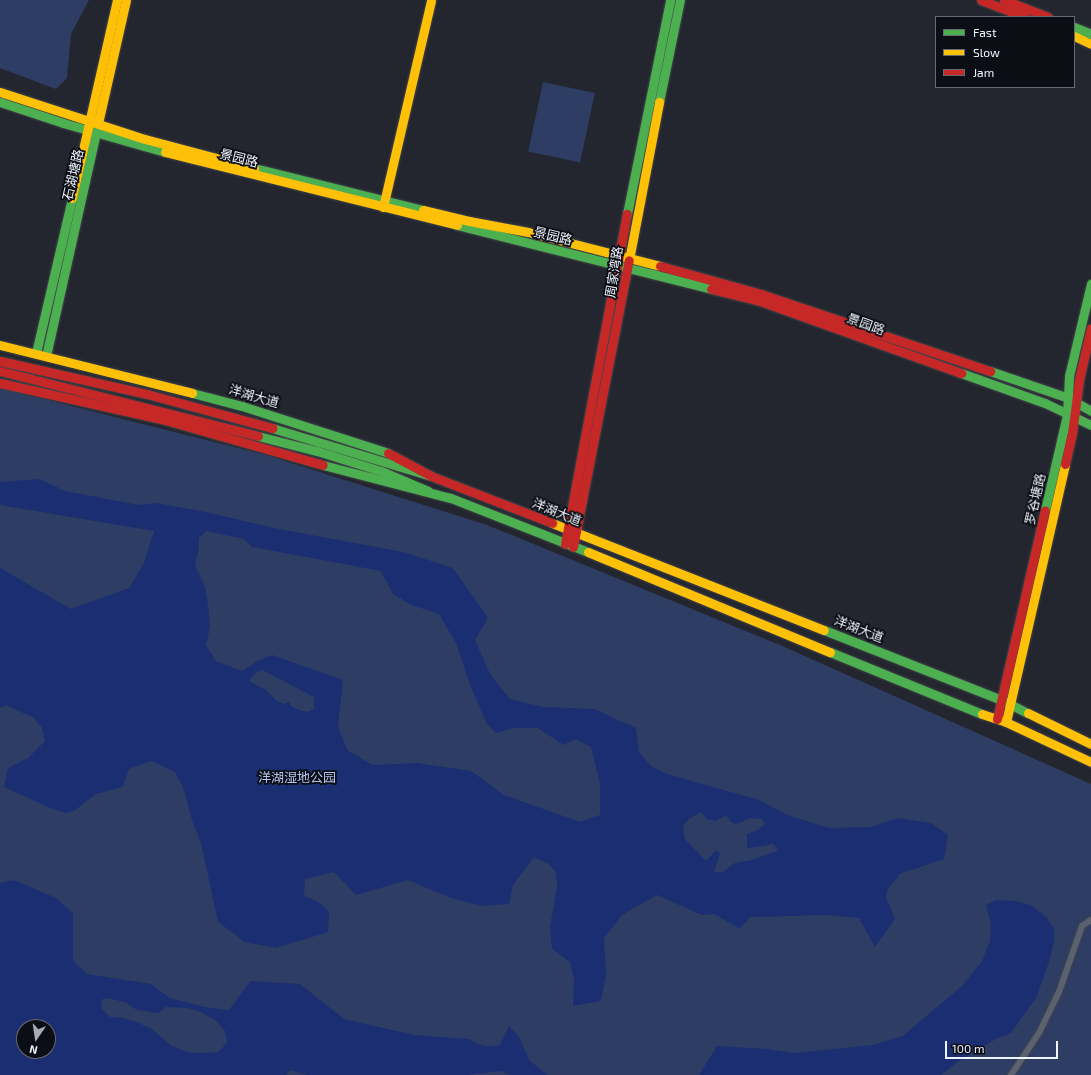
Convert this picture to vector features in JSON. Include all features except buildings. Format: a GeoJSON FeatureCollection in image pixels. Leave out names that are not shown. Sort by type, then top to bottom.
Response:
{"type":"FeatureCollection","features":[{"type":"Feature","properties":{"kind":"main road","name":"石湖塘路"},"geometry":{"type":"LineString","coordinates":[[46,356],[93,128],[117,0]]}},
{"type":"Feature","properties":{"kind":"main road","name":"石湖塘路"},"geometry":{"type":"LineString","coordinates":[[36,353],[126,0]]}},
{"type":"Feature","properties":{"kind":"main road"},"geometry":{"type":"LineString","coordinates":[[381,204],[424,0]]}},
{"type":"Feature","properties":{"kind":"main road"},"geometry":{"type":"LineString","coordinates":[[381,204],[430,0]]}},
{"type":"Feature","properties":{"kind":"main road","name":"周家湾路"},"geometry":{"type":"LineString","coordinates":[[572,532],[617,265],[670,0]]}},
{"type":"Feature","properties":{"kind":"main road","name":"周家湾路"},"geometry":{"type":"LineString","coordinates":[[569,545],[629,263],[667,57],[680,0]]}},
{"type":"Feature","properties":{"kind":"main road"},"geometry":{"type":"LineString","coordinates":[[981,0],[1021,16]]}},
{"type":"Feature","properties":{"kind":"main road"},"geometry":{"type":"LineString","coordinates":[[1004,0],[1045,16]]}},
{"type":"Feature","properties":{"kind":"main road"},"geometry":{"type":"LineString","coordinates":[[1075,27],[1091,34]]}},
{"type":"Feature","properties":{"kind":"main road"},"geometry":{"type":"LineString","coordinates":[[1075,36],[1091,44]]}},
{"type":"Feature","properties":{"kind":"main road","name":"景园路"},"geometry":{"type":"LineString","coordinates":[[0,92],[93,128]]}},
{"type":"Feature","properties":{"kind":"main road","name":"景园路"},"geometry":{"type":"LineString","coordinates":[[0,102],[93,128],[617,265],[629,263],[761,294],[1066,397],[1091,411]]}},
{"type":"Feature","properties":{"kind":"main road","name":"景园路"},"geometry":{"type":"LineString","coordinates":[[381,204],[528,232],[619,255],[629,263],[760,301],[833,326],[1045,403],[1071,417],[1091,425]]}},
{"type":"Feature","properties":{"kind":"main road","name":"罗谷塘路"},"geometry":{"type":"LineString","coordinates":[[1071,417],[1066,397],[1069,376],[1091,284]]}},
{"type":"Feature","properties":{"kind":"main road","name":"罗谷塘路"},"geometry":{"type":"LineString","coordinates":[[997,719],[1006,702],[1071,417],[1077,404],[1079,380],[1091,328]]}},
{"type":"Feature","properties":{"kind":"main road","name":"洋湖大道"},"geometry":{"type":"LineString","coordinates":[[0,345],[242,406],[384,451],[431,476],[1006,702],[1091,744]]}},
{"type":"Feature","properties":{"kind":"main road"},"geometry":{"type":"LineString","coordinates":[[0,361],[147,394],[317,446],[428,491]]}},
{"type":"Feature","properties":{"kind":"main road"},"geometry":{"type":"LineString","coordinates":[[0,371],[317,446],[431,476]]}},
{"type":"Feature","properties":{"kind":"main road","name":"洋湖大道"},"geometry":{"type":"LineString","coordinates":[[0,383],[164,420],[353,474],[428,491],[569,545],[1006,722],[1091,762]]}},
{"type":"Feature","properties":{"kind":"main road"},"geometry":{"type":"LineString","coordinates":[[1006,702],[1006,722]]}},
{"type":"Feature","properties":{"kind":"street"},"geometry":{"type":"LineString","coordinates":[[1011,1075],[1039,1033],[1059,992],[1082,926],[1091,920]]}},
{"type":"Feature","properties":{"kind":"green space"},"geometry":{"type":"Polygon","coordinates":[[[0,0],[89,0],[71,34],[67,78],[56,89],[0,68],[0,0]]]}},
{"type":"Feature","properties":{"kind":"green space"},"geometry":{"type":"Polygon","coordinates":[[[543,82],[595,93],[580,162],[528,151],[543,82]]]}},
{"type":"Feature","properties":{"kind":"green space","name":"洋湖湿地公园"},"geometry":{"type":"Polygon","coordinates":[[[0,388],[266,455],[487,525],[780,645],[1091,784],[1091,1075],[0,1075],[0,388]]]}},
{"type":"Feature","properties":{"kind":"water"},"geometry":{"type":"Polygon","coordinates":[[[40,479],[65,491],[139,505],[156,503],[206,512],[279,529],[403,552],[453,568],[488,618],[475,640],[490,674],[510,699],[543,707],[594,709],[636,728],[639,752],[651,766],[667,774],[759,800],[787,815],[829,828],[871,827],[897,818],[931,823],[948,835],[944,859],[900,874],[888,889],[886,897],[895,919],[875,947],[859,918],[827,915],[750,917],[740,929],[714,914],[702,915],[657,895],[622,915],[604,938],[606,974],[601,1001],[573,1006],[574,979],[570,962],[552,949],[550,927],[557,887],[556,873],[549,864],[534,857],[513,885],[509,904],[481,906],[448,897],[408,880],[356,895],[334,872],[305,879],[304,896],[317,901],[329,911],[328,932],[276,948],[245,942],[218,922],[201,843],[192,820],[183,787],[175,772],[151,761],[129,769],[123,787],[96,794],[74,811],[66,813],[50,808],[4,787],[8,768],[28,758],[45,741],[42,728],[34,718],[6,705],[0,708],[0,568],[71,609],[129,588],[144,563],[154,531],[0,505],[0,482],[40,479]],[[206,531],[199,538],[199,548],[195,565],[205,587],[208,605],[210,627],[206,645],[216,661],[242,671],[257,661],[272,655],[343,680],[338,727],[348,751],[373,765],[417,763],[471,771],[504,795],[580,822],[600,815],[600,783],[591,747],[575,739],[563,745],[538,728],[513,728],[496,733],[487,724],[470,685],[457,645],[439,614],[412,605],[393,594],[381,571],[252,547],[244,539],[206,531]],[[262,670],[254,674],[249,681],[266,690],[277,701],[284,704],[289,702],[292,707],[308,712],[314,709],[314,697],[262,670]],[[701,812],[689,819],[683,826],[685,839],[706,861],[716,850],[720,853],[714,872],[723,872],[735,863],[752,860],[779,850],[772,843],[769,845],[747,848],[747,834],[758,830],[765,824],[762,819],[751,818],[736,824],[731,822],[726,815],[716,821],[707,819],[701,812]]]}},
{"type":"Feature","properties":{"kind":"water"},"geometry":{"type":"Polygon","coordinates":[[[14,880],[56,898],[73,913],[73,961],[87,974],[151,984],[170,998],[205,1007],[229,1010],[250,981],[300,984],[344,1019],[414,1035],[469,1039],[477,1044],[485,1046],[499,1046],[509,1026],[518,1035],[530,1061],[548,1075],[511,1075],[500,1071],[467,1075],[307,1075],[290,1070],[286,1075],[0,1075],[0,883],[14,880]],[[106,998],[101,1000],[102,1009],[110,1017],[123,1018],[137,1022],[153,1030],[172,1046],[187,1052],[218,1052],[227,1043],[225,1031],[215,1020],[201,1012],[187,1008],[166,1007],[158,1013],[137,1010],[125,1002],[106,998]]]}},
{"type":"Feature","properties":{"kind":"water"},"geometry":{"type":"Polygon","coordinates":[[[996,900],[1015,901],[1031,905],[1046,917],[1054,928],[1054,942],[1049,962],[1036,998],[1011,1033],[996,1039],[960,1060],[941,1075],[699,1075],[717,1046],[767,1049],[795,1053],[873,1045],[903,1036],[963,985],[982,961],[990,941],[991,924],[986,905],[996,900]]]}},
{"type":"Feature","properties":{"kind":"traffic: fast"},"geometry":{"type":"LineString","coordinates":[[627,214],[670,0]]}},
{"type":"Feature","properties":{"kind":"traffic: fast"},"geometry":{"type":"LineString","coordinates":[[659,102],[680,0]]}},
{"type":"Feature","properties":{"kind":"traffic: fast"},"geometry":{"type":"LineString","coordinates":[[1075,27],[1091,34]]}},
{"type":"Feature","properties":{"kind":"traffic: fast"},"geometry":{"type":"LineString","coordinates":[[0,102],[63,123],[165,152]]}},
{"type":"Feature","properties":{"kind":"traffic: fast"},"geometry":{"type":"LineString","coordinates":[[46,356],[99,119]]}},
{"type":"Feature","properties":{"kind":"traffic: fast"},"geometry":{"type":"LineString","coordinates":[[254,168],[423,210]]}},
{"type":"Feature","properties":{"kind":"traffic: fast"},"geometry":{"type":"LineString","coordinates":[[36,353],[72,198]]}},
{"type":"Feature","properties":{"kind":"traffic: fast"},"geometry":{"type":"LineString","coordinates":[[457,225],[711,289]]}},
{"type":"Feature","properties":{"kind":"traffic: fast"},"geometry":{"type":"LineString","coordinates":[[1045,510],[1067,415],[1069,376],[1091,284]]}},
{"type":"Feature","properties":{"kind":"traffic: fast"},"geometry":{"type":"LineString","coordinates":[[990,371],[1066,397],[1091,411]]}},
{"type":"Feature","properties":{"kind":"traffic: fast"},"geometry":{"type":"LineString","coordinates":[[961,373],[1045,403],[1091,425]]}},
{"type":"Feature","properties":{"kind":"traffic: fast"},"geometry":{"type":"LineString","coordinates":[[192,393],[242,406],[388,453]]}},
{"type":"Feature","properties":{"kind":"traffic: fast"},"geometry":{"type":"LineString","coordinates":[[272,428],[431,476]]}},
{"type":"Feature","properties":{"kind":"traffic: fast"},"geometry":{"type":"LineString","coordinates":[[258,436],[317,451],[381,471],[428,491]]}},
{"type":"Feature","properties":{"kind":"traffic: fast"},"geometry":{"type":"LineString","coordinates":[[323,465],[451,498],[588,552]]}},
{"type":"Feature","properties":{"kind":"traffic: fast"},"geometry":{"type":"LineString","coordinates":[[824,630],[1002,700],[1028,713]]}},
{"type":"Feature","properties":{"kind":"traffic: fast"},"geometry":{"type":"LineString","coordinates":[[830,652],[982,714]]}},
{"type":"Feature","properties":{"kind":"traffic: slow"},"geometry":{"type":"LineString","coordinates":[[72,198],[117,0]]}},
{"type":"Feature","properties":{"kind":"traffic: slow"},"geometry":{"type":"LineString","coordinates":[[99,119],[126,0]]}},
{"type":"Feature","properties":{"kind":"traffic: slow"},"geometry":{"type":"LineString","coordinates":[[383,207],[431,0]]}},
{"type":"Feature","properties":{"kind":"traffic: slow"},"geometry":{"type":"LineString","coordinates":[[1075,36],[1091,44]]}},
{"type":"Feature","properties":{"kind":"traffic: slow"},"geometry":{"type":"LineString","coordinates":[[0,92],[145,139],[254,168]]}},
{"type":"Feature","properties":{"kind":"traffic: slow"},"geometry":{"type":"LineString","coordinates":[[629,260],[659,102]]}},
{"type":"Feature","properties":{"kind":"traffic: slow"},"geometry":{"type":"LineString","coordinates":[[165,152],[457,225]]}},
{"type":"Feature","properties":{"kind":"traffic: slow"},"geometry":{"type":"LineString","coordinates":[[423,210],[469,221],[528,232],[660,266]]}},
{"type":"Feature","properties":{"kind":"traffic: slow"},"geometry":{"type":"LineString","coordinates":[[0,345],[192,393]]}},
{"type":"Feature","properties":{"kind":"traffic: slow"},"geometry":{"type":"LineString","coordinates":[[1006,722],[1065,464]]}},
{"type":"Feature","properties":{"kind":"traffic: slow"},"geometry":{"type":"LineString","coordinates":[[552,523],[824,630]]}},
{"type":"Feature","properties":{"kind":"traffic: slow"},"geometry":{"type":"LineString","coordinates":[[588,552],[830,652]]}},
{"type":"Feature","properties":{"kind":"traffic: slow"},"geometry":{"type":"LineString","coordinates":[[1028,713],[1091,744]]}},
{"type":"Feature","properties":{"kind":"traffic: slow"},"geometry":{"type":"LineString","coordinates":[[982,714],[1006,722],[1091,762]]}},
{"type":"Feature","properties":{"kind":"traffic: jam"},"geometry":{"type":"LineString","coordinates":[[981,0],[1022,16]]}},
{"type":"Feature","properties":{"kind":"traffic: jam"},"geometry":{"type":"LineString","coordinates":[[1004,0],[1045,16]]}},
{"type":"Feature","properties":{"kind":"traffic: jam"},"geometry":{"type":"LineString","coordinates":[[565,544],[627,214]]}},
{"type":"Feature","properties":{"kind":"traffic: jam"},"geometry":{"type":"LineString","coordinates":[[573,547],[629,260]]}},
{"type":"Feature","properties":{"kind":"traffic: jam"},"geometry":{"type":"LineString","coordinates":[[660,266],[761,294],[990,371]]}},
{"type":"Feature","properties":{"kind":"traffic: jam"},"geometry":{"type":"LineString","coordinates":[[711,289],[760,301],[961,373]]}},
{"type":"Feature","properties":{"kind":"traffic: jam"},"geometry":{"type":"LineString","coordinates":[[1065,464],[1072,434],[1079,380],[1091,328]]}},
{"type":"Feature","properties":{"kind":"traffic: jam"},"geometry":{"type":"LineString","coordinates":[[0,361],[147,394],[272,428]]}},
{"type":"Feature","properties":{"kind":"traffic: jam"},"geometry":{"type":"LineString","coordinates":[[0,371],[258,436]]}},
{"type":"Feature","properties":{"kind":"traffic: jam"},"geometry":{"type":"LineString","coordinates":[[0,383],[165,420],[323,465]]}},
{"type":"Feature","properties":{"kind":"traffic: jam"},"geometry":{"type":"LineString","coordinates":[[388,453],[431,476],[552,523]]}},
{"type":"Feature","properties":{"kind":"traffic: jam"},"geometry":{"type":"LineString","coordinates":[[997,719],[1045,510]]}}]}
